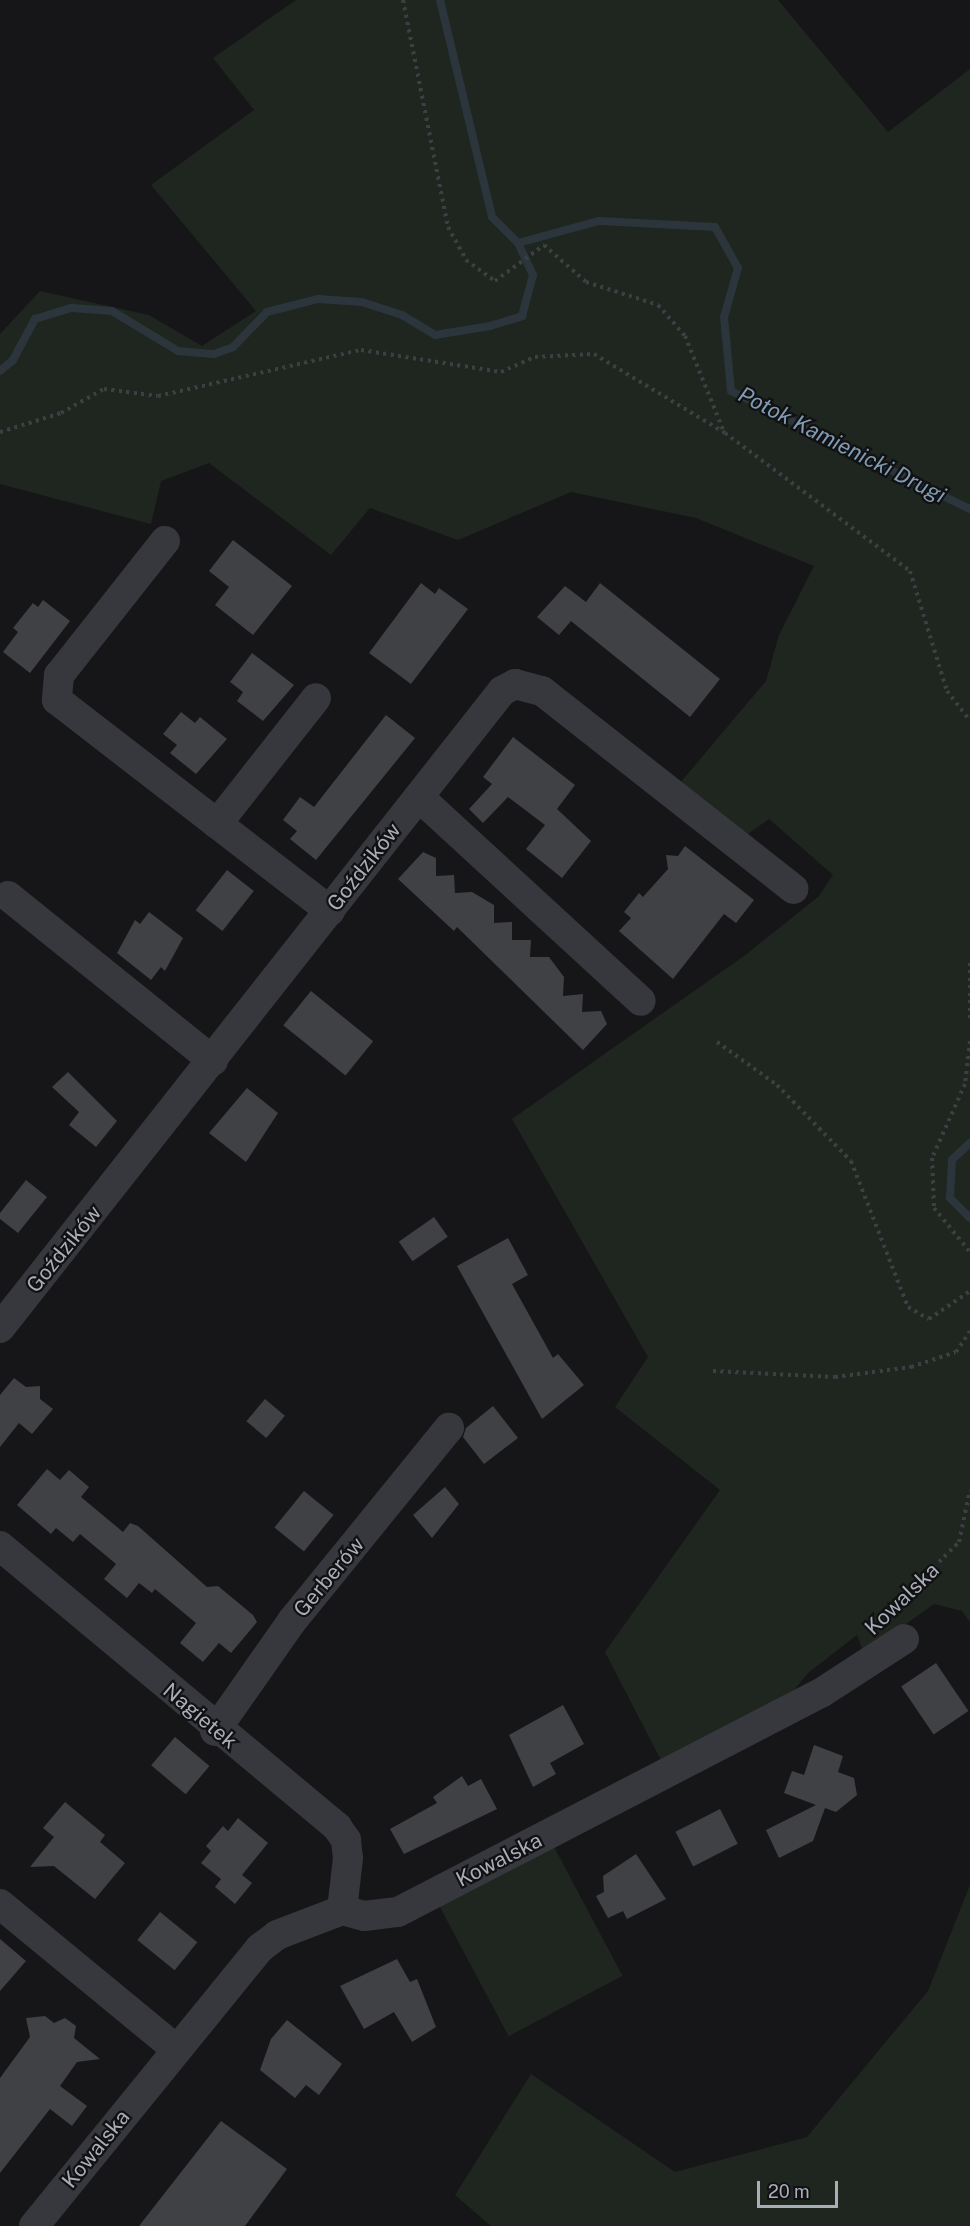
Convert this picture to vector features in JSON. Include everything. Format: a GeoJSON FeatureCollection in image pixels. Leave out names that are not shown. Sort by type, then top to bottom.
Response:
{"type":"FeatureCollection","features":[{"type":"Feature","properties":{"kind":"street"},"geometry":{"type":"LineString","coordinates":[[165,541],[59,675],[57,700],[330,911]]}},
{"type":"Feature","properties":{"kind":"street","name":"Goździków"},"geometry":{"type":"LineString","coordinates":[[0,1328],[502,691],[530,686],[794,889]]}},
{"type":"Feature","properties":{"kind":"street"},"geometry":{"type":"LineString","coordinates":[[217,824],[316,698]]}},
{"type":"Feature","properties":{"kind":"street"},"geometry":{"type":"LineString","coordinates":[[419,796],[641,1001]]}},
{"type":"Feature","properties":{"kind":"street"},"geometry":{"type":"LineString","coordinates":[[8,896],[213,1060]]}},
{"type":"Feature","properties":{"kind":"street","name":"Gerberów"},"geometry":{"type":"LineString","coordinates":[[215,1731],[292,1621],[448,1428]]}},
{"type":"Feature","properties":{"kind":"street","name":"Nagietek"},"geometry":{"type":"LineString","coordinates":[[0,1546],[346,1840],[342,1910]]}},
{"type":"Feature","properties":{"kind":"street","name":"Kowalska"},"geometry":{"type":"LineString","coordinates":[[34,2226],[260,1948],[292,1926],[342,1910],[364,1916],[398,1912],[792,1706],[904,1638]]}},
{"type":"Feature","properties":{"kind":"street"},"geometry":{"type":"LineString","coordinates":[[0,1904],[176,2049]]}},
{"type":"Feature","properties":{"kind":"path"},"geometry":{"type":"LineString","coordinates":[[403,0],[448,227],[466,260],[495,280],[544,245],[586,282],[658,305],[685,336],[725,433]]}},
{"type":"Feature","properties":{"kind":"path"},"geometry":{"type":"LineString","coordinates":[[0,432],[61,413],[104,389],[158,396],[361,350],[501,372],[535,357],[594,354],[725,433],[910,571],[947,691],[970,720]]}},
{"type":"Feature","properties":{"kind":"path"},"geometry":{"type":"LineString","coordinates":[[970,963],[970,1019]]}},
{"type":"Feature","properties":{"kind":"path"},"geometry":{"type":"LineString","coordinates":[[717,1041],[777,1085],[851,1161],[908,1307],[929,1319],[970,1291]]}},
{"type":"Feature","properties":{"kind":"path"},"geometry":{"type":"LineString","coordinates":[[970,1041],[964,1084],[932,1158],[934,1208],[970,1252]]}},
{"type":"Feature","properties":{"kind":"path"},"geometry":{"type":"LineString","coordinates":[[713,1371],[835,1377],[911,1367],[956,1352],[970,1331]]}},
{"type":"Feature","properties":{"kind":"path","name":"Kowalska"},"geometry":{"type":"LineString","coordinates":[[878,1624],[959,1542],[970,1490]]}},
{"type":"Feature","properties":{"kind":"shaded area"},"geometry":{"type":"Polygon","coordinates":[[[296,0],[778,0],[888,132],[970,69],[970,1622],[962,1611],[934,1604],[864,1654],[857,1635],[808,1673],[790,1695],[664,1766],[605,1652],[720,1490],[615,1407],[648,1357],[512,1119],[744,956],[818,897],[833,875],[769,819],[744,837],[680,783],[766,681],[779,635],[814,566],[696,518],[571,492],[458,540],[370,508],[331,555],[209,463],[161,481],[151,524],[0,484],[0,334],[40,291],[149,315],[202,346],[256,311],[151,185],[254,110],[213,58],[296,0]]]}},
{"type":"Feature","properties":{"kind":"shaded area"},"geometry":{"type":"Polygon","coordinates":[[[553,1845],[622,1976],[509,2036],[439,1906],[553,1845]]]}},
{"type":"Feature","properties":{"kind":"shaded area"},"geometry":{"type":"Polygon","coordinates":[[[970,1885],[970,2226],[491,2226],[455,2195],[531,2074],[675,2172],[807,2137],[928,1991],[970,1885]]]}},
{"type":"Feature","properties":{"kind":"building"},"geometry":{"type":"Polygon","coordinates":[[[233,540],[292,586],[253,635],[215,605],[229,587],[209,571],[233,540]]]}},
{"type":"Feature","properties":{"kind":"building"},"geometry":{"type":"Polygon","coordinates":[[[421,583],[435,594],[439,588],[468,609],[411,684],[369,653],[421,583]]]}},
{"type":"Feature","properties":{"kind":"building"},"geometry":{"type":"Polygon","coordinates":[[[600,583],[720,679],[690,717],[571,621],[559,635],[537,617],[565,586],[586,602],[600,583]]]}},
{"type":"Feature","properties":{"kind":"building"},"geometry":{"type":"Polygon","coordinates":[[[43,600],[70,621],[30,673],[3,652],[18,632],[13,628],[33,603],[38,607],[43,600]]]}},
{"type":"Feature","properties":{"kind":"building"},"geometry":{"type":"Polygon","coordinates":[[[252,653],[294,685],[263,721],[237,701],[243,692],[230,682],[252,653]]]}},
{"type":"Feature","properties":{"kind":"building"},"geometry":{"type":"Polygon","coordinates":[[[181,712],[195,723],[200,717],[227,739],[196,774],[170,753],[177,745],[163,734],[181,712]]]}},
{"type":"Feature","properties":{"kind":"building"},"geometry":{"type":"Polygon","coordinates":[[[386,715],[415,738],[316,860],[290,839],[297,831],[283,820],[300,797],[314,807],[386,715]]]}},
{"type":"Feature","properties":{"kind":"building"},"geometry":{"type":"Polygon","coordinates":[[[513,737],[575,785],[557,809],[591,841],[562,878],[526,849],[545,825],[508,797],[483,823],[469,809],[492,784],[483,777],[513,737]]]}},
{"type":"Feature","properties":{"kind":"building"},"geometry":{"type":"Polygon","coordinates":[[[685,846],[754,900],[736,923],[724,914],[673,979],[619,931],[631,918],[624,912],[639,893],[643,897],[668,869],[666,855],[678,856],[685,846]]]}},
{"type":"Feature","properties":{"kind":"building"},"geometry":{"type":"Polygon","coordinates":[[[423,852],[436,858],[436,876],[454,875],[455,893],[472,892],[494,905],[494,923],[512,922],[512,940],[531,940],[530,957],[549,957],[564,977],[563,996],[583,994],[582,1012],[601,1011],[607,1024],[583,1050],[457,927],[454,931],[398,879],[423,852]]]}},
{"type":"Feature","properties":{"kind":"building"},"geometry":{"type":"Polygon","coordinates":[[[227,870],[254,891],[222,931],[196,910],[227,870]]]}},
{"type":"Feature","properties":{"kind":"building"},"geometry":{"type":"Polygon","coordinates":[[[149,912],[183,938],[165,971],[161,967],[151,980],[117,953],[135,920],[140,924],[149,912]]]}},
{"type":"Feature","properties":{"kind":"building"},"geometry":{"type":"Polygon","coordinates":[[[311,991],[373,1041],[345,1076],[283,1025],[311,991]]]}},
{"type":"Feature","properties":{"kind":"building"},"geometry":{"type":"Polygon","coordinates":[[[68,1072],[117,1121],[96,1147],[69,1125],[79,1112],[52,1087],[68,1072]]]}},
{"type":"Feature","properties":{"kind":"building"},"geometry":{"type":"Polygon","coordinates":[[[247,1088],[278,1113],[246,1162],[209,1133],[247,1088]]]}},
{"type":"Feature","properties":{"kind":"building"},"geometry":{"type":"Polygon","coordinates":[[[26,1180],[47,1197],[18,1233],[0,1219],[0,1213],[26,1180]]]}},
{"type":"Feature","properties":{"kind":"building"},"geometry":{"type":"Polygon","coordinates":[[[434,1217],[448,1237],[413,1261],[399,1242],[434,1217]]]}},
{"type":"Feature","properties":{"kind":"building"},"geometry":{"type":"Polygon","coordinates":[[[508,1238],[528,1275],[512,1284],[553,1358],[558,1354],[584,1385],[542,1419],[457,1266],[508,1238]]]}},
{"type":"Feature","properties":{"kind":"building"},"geometry":{"type":"Polygon","coordinates":[[[14,1378],[26,1387],[40,1386],[40,1399],[53,1409],[32,1434],[19,1423],[0,1447],[0,1395],[14,1378]]]}},
{"type":"Feature","properties":{"kind":"building"},"geometry":{"type":"Polygon","coordinates":[[[265,1399],[285,1416],[266,1438],[246,1421],[265,1399]]]}},
{"type":"Feature","properties":{"kind":"building"},"geometry":{"type":"Polygon","coordinates":[[[493,1406],[518,1438],[484,1464],[463,1437],[466,1428],[493,1406]]]}},
{"type":"Feature","properties":{"kind":"building"},"geometry":{"type":"Polygon","coordinates":[[[47,1469],[60,1480],[69,1470],[89,1487],[81,1497],[123,1532],[130,1523],[138,1526],[207,1587],[218,1586],[253,1615],[257,1622],[231,1653],[219,1643],[203,1662],[180,1643],[196,1623],[155,1589],[152,1593],[139,1583],[127,1598],[104,1579],[116,1564],[80,1534],[73,1542],[56,1528],[51,1534],[17,1505],[47,1469]]]}},
{"type":"Feature","properties":{"kind":"building"},"geometry":{"type":"Polygon","coordinates":[[[445,1487],[459,1504],[432,1538],[413,1515],[445,1487]]]}},
{"type":"Feature","properties":{"kind":"building"},"geometry":{"type":"Polygon","coordinates":[[[304,1491],[334,1515],[304,1551],[274,1528],[304,1491]]]}},
{"type":"Feature","properties":{"kind":"building"},"geometry":{"type":"Polygon","coordinates":[[[936,1663],[968,1711],[934,1735],[901,1686],[936,1663]]]}},
{"type":"Feature","properties":{"kind":"building"},"geometry":{"type":"Polygon","coordinates":[[[563,1705],[584,1744],[550,1763],[556,1774],[533,1787],[509,1735],[563,1705]]]}},
{"type":"Feature","properties":{"kind":"building"},"geometry":{"type":"Polygon","coordinates":[[[175,1737],[209,1766],[186,1794],[151,1765],[175,1737]]]}},
{"type":"Feature","properties":{"kind":"building"},"geometry":{"type":"Polygon","coordinates":[[[814,1745],[843,1756],[838,1772],[854,1778],[857,1795],[836,1812],[825,1808],[813,1841],[779,1858],[766,1830],[816,1805],[784,1793],[792,1771],[804,1775],[814,1745]]]}},
{"type":"Feature","properties":{"kind":"building"},"geometry":{"type":"Polygon","coordinates":[[[462,1776],[468,1786],[481,1779],[497,1809],[404,1854],[390,1829],[437,1803],[433,1797],[462,1776]]]}},
{"type":"Feature","properties":{"kind":"building"},"geometry":{"type":"Polygon","coordinates":[[[65,1802],[105,1835],[100,1842],[125,1863],[95,1899],[54,1866],[30,1867],[54,1837],[43,1828],[65,1802]]]}},
{"type":"Feature","properties":{"kind":"building"},"geometry":{"type":"Polygon","coordinates":[[[720,1809],[738,1844],[693,1866],[675,1832],[720,1809]]]}},
{"type":"Feature","properties":{"kind":"building"},"geometry":{"type":"Polygon","coordinates":[[[238,1818],[268,1843],[242,1875],[252,1883],[235,1904],[215,1887],[221,1879],[201,1863],[211,1851],[206,1846],[223,1826],[228,1831],[238,1818]]]}},
{"type":"Feature","properties":{"kind":"building"},"geometry":{"type":"Polygon","coordinates":[[[636,1854],[666,1899],[627,1919],[623,1911],[608,1918],[596,1896],[604,1892],[603,1876],[636,1854]]]}},
{"type":"Feature","properties":{"kind":"building"},"geometry":{"type":"Polygon","coordinates":[[[160,1912],[197,1942],[175,1970],[137,1940],[160,1912]]]}},
{"type":"Feature","properties":{"kind":"building"},"geometry":{"type":"Polygon","coordinates":[[[0,1939],[26,1961],[0,1991],[0,1939]]]}},
{"type":"Feature","properties":{"kind":"building"},"geometry":{"type":"Polygon","coordinates":[[[397,1959],[410,1982],[417,1979],[436,2027],[412,2042],[394,2012],[364,2029],[340,1986],[397,1959]]]}},
{"type":"Feature","properties":{"kind":"building"},"geometry":{"type":"Polygon","coordinates":[[[45,2016],[54,2023],[65,2018],[76,2026],[74,2038],[100,2059],[77,2062],[60,2086],[87,2106],[72,2126],[50,2109],[0,2173],[0,2078],[30,2037],[26,2018],[45,2016]]]}},
{"type":"Feature","properties":{"kind":"building"},"geometry":{"type":"Polygon","coordinates":[[[287,2020],[342,2064],[319,2095],[306,2085],[295,2098],[260,2070],[271,2039],[287,2020]]]}},
{"type":"Feature","properties":{"kind":"building"},"geometry":{"type":"Polygon","coordinates":[[[221,2121],[287,2169],[245,2226],[139,2226],[221,2121]]]}},
{"type":"Feature","properties":{"kind":"waterway","name":"Potok Kamienicki Drugi"},"geometry":{"type":"LineString","coordinates":[[440,0],[492,217],[518,243],[599,221],[715,227],[738,268],[724,317],[731,391],[970,509]]}},
{"type":"Feature","properties":{"kind":"waterway"},"geometry":{"type":"LineString","coordinates":[[0,371],[13,360],[35,319],[72,308],[112,311],[178,351],[214,354],[233,347],[267,312],[318,299],[362,302],[402,315],[435,335],[490,326],[522,316],[533,275],[518,243]]}},
{"type":"Feature","properties":{"kind":"waterway","name":"Potok Kamienicki Drugi"},"geometry":{"type":"LineString","coordinates":[[970,1143],[952,1160],[950,1198],[970,1218]]}}]}
